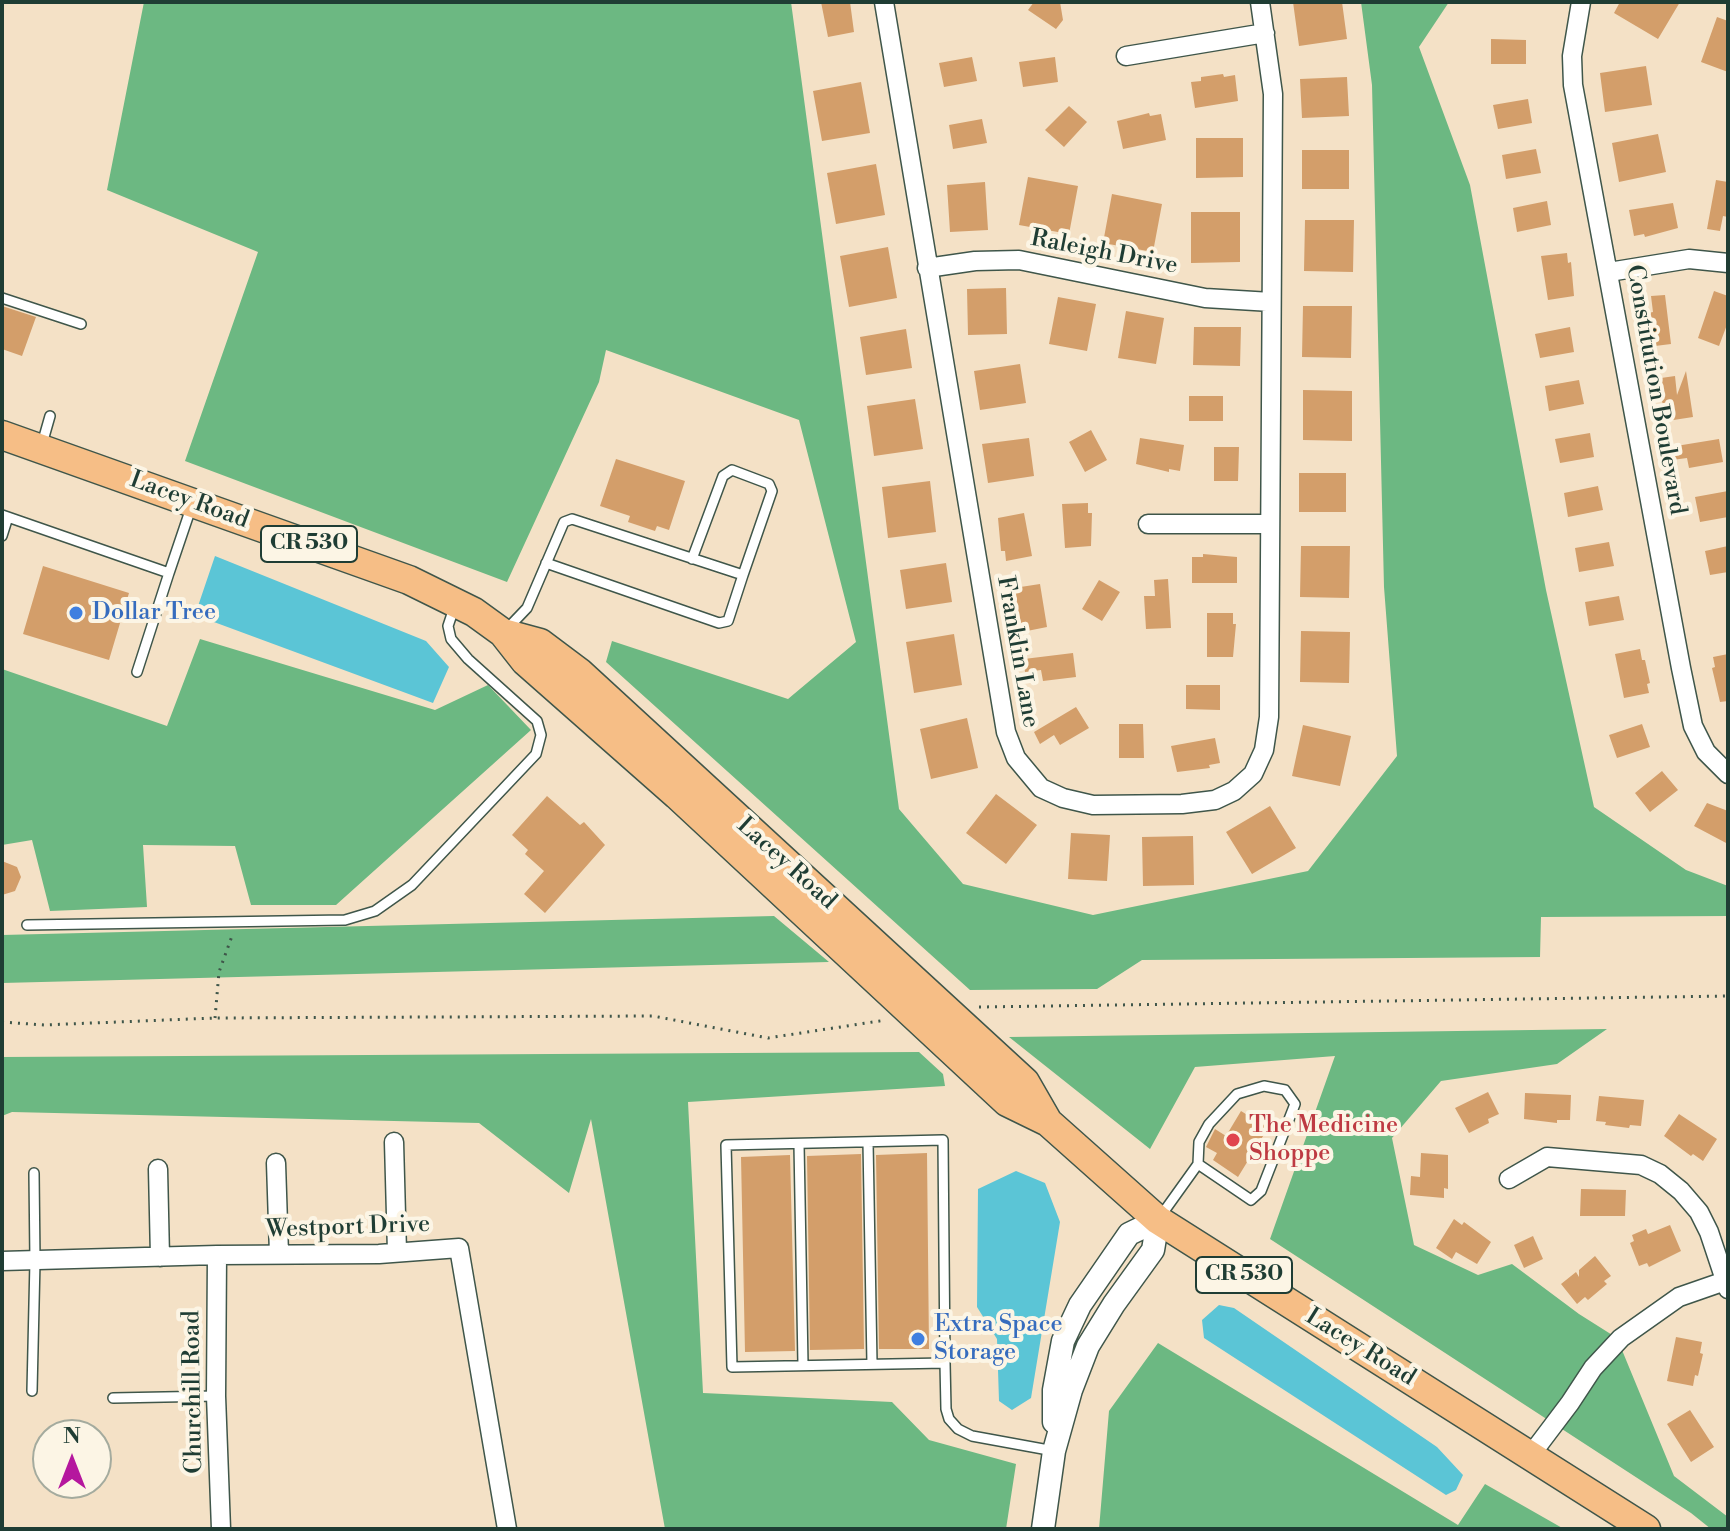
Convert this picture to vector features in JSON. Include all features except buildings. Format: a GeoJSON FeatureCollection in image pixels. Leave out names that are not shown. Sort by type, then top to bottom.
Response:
{"type":"FeatureCollection","features":[{"type":"Feature","properties":{"kind":"main road","name":"Lacey Road"},"geometry":{"type":"LineString","coordinates":[[2,435],[409,580],[474,612],[503,633],[540,643],[570,666],[684,786],[757,853],[953,1017],[1025,1082],[1048,1122]]}},
{"type":"Feature","properties":{"kind":"main road","name":"Lacey Road"},"geometry":{"type":"LineString","coordinates":[[757,853],[907,1008],[1007,1102],[1048,1122],[1158,1220],[1646,1529]]}},
{"type":"Feature","properties":{"kind":"street","name":"Franklin Lane"},"geometry":{"type":"LineString","coordinates":[[884,2],[1006,732],[1016,758],[1041,788],[1063,798],[1093,805],[1182,804],[1215,800],[1234,791],[1253,774],[1264,750],[1269,717],[1273,94],[1260,2]]}},
{"type":"Feature","properties":{"kind":"street","name":"Constitution Boulevard"},"geometry":{"type":"LineString","coordinates":[[1581,2],[1572,56],[1573,85],[1693,726],[1706,752],[1728,774]]}},
{"type":"Feature","properties":{"kind":"street"},"geometry":{"type":"LineString","coordinates":[[1126,56],[1265,33]]}},
{"type":"Feature","properties":{"kind":"street"},"geometry":{"type":"LineString","coordinates":[[1609,272],[1689,259],[1728,263]]}},
{"type":"Feature","properties":{"kind":"street","name":"Raleigh Drive"},"geometry":{"type":"LineString","coordinates":[[927,268],[975,261],[1019,260],[1205,298],[1271,302]]}},
{"type":"Feature","properties":{"kind":"street"},"geometry":{"type":"LineString","coordinates":[[1148,524],[1269,524]]}},
{"type":"Feature","properties":{"kind":"street"},"geometry":{"type":"LineString","coordinates":[[394,1142],[397,1252]]}},
{"type":"Feature","properties":{"kind":"street"},"geometry":{"type":"LineString","coordinates":[[1509,1179],[1547,1157],[1641,1165],[1660,1174],[1681,1191],[1699,1212],[1727,1283],[1679,1297],[1621,1338],[1593,1368],[1530,1456]]}},
{"type":"Feature","properties":{"kind":"street"},"geometry":{"type":"LineString","coordinates":[[276,1163],[279,1254]]}},
{"type":"Feature","properties":{"kind":"street"},"geometry":{"type":"LineString","coordinates":[[158,1169],[160,1257]]}},
{"type":"Feature","properties":{"kind":"street"},"geometry":{"type":"LineString","coordinates":[[1043,1529],[1054,1451],[1054,1390],[1063,1341],[1080,1305],[1129,1234],[1158,1220]]}},
{"type":"Feature","properties":{"kind":"street","name":"Westport Drive"},"geometry":{"type":"LineString","coordinates":[[2,1261],[459,1248],[507,1529]]}},
{"type":"Feature","properties":{"kind":"street","name":"Churchill Road"},"geometry":{"type":"LineString","coordinates":[[217,1255],[216,1396],[221,1529]]}},
{"type":"Feature","properties":{"kind":"lane"},"geometry":{"type":"LineString","coordinates":[[2,298],[81,324]]}},
{"type":"Feature","properties":{"kind":"lane"},"geometry":{"type":"LineString","coordinates":[[41,448],[50,416]]}},
{"type":"Feature","properties":{"kind":"lane"},"geometry":{"type":"LineString","coordinates":[[546,563],[719,623],[728,621],[772,491],[769,484],[732,470],[723,476],[692,559]]}},
{"type":"Feature","properties":{"kind":"lane"},"geometry":{"type":"LineString","coordinates":[[137,672],[194,502]]}},
{"type":"Feature","properties":{"kind":"lane"},"geometry":{"type":"LineString","coordinates":[[2,536],[5,516],[169,573]]}},
{"type":"Feature","properties":{"kind":"lane"},"geometry":{"type":"LineString","coordinates":[[503,633],[527,608],[564,522],[572,519],[743,575]]}},
{"type":"Feature","properties":{"kind":"lane"},"geometry":{"type":"LineString","coordinates":[[27,925],[345,920],[375,911],[412,885],[536,754],[541,735],[537,721],[468,659],[451,639],[448,626],[456,603]]}},
{"type":"Feature","properties":{"kind":"lane"},"geometry":{"type":"LineString","coordinates":[[1158,1220],[1198,1164],[1199,1142],[1209,1124],[1237,1094],[1264,1086],[1285,1090],[1295,1104],[1261,1191],[1251,1200],[1198,1164]]}},
{"type":"Feature","properties":{"kind":"lane"},"geometry":{"type":"LineString","coordinates":[[945,1363],[732,1367],[726,1145],[943,1140],[945,1363],[949,1419],[958,1429],[972,1436],[1054,1451]]}},
{"type":"Feature","properties":{"kind":"lane"},"geometry":{"type":"LineString","coordinates":[[868,1142],[872,1364]]}},
{"type":"Feature","properties":{"kind":"lane"},"geometry":{"type":"LineString","coordinates":[[799,1144],[803,1365]]}},
{"type":"Feature","properties":{"kind":"lane"},"geometry":{"type":"LineString","coordinates":[[32,1391],[34,1173]]}},
{"type":"Feature","properties":{"kind":"lane"},"geometry":{"type":"LineString","coordinates":[[113,1398],[216,1396]]}},
{"type":"Feature","properties":{"kind":"path"},"geometry":{"type":"LineString","coordinates":[[215,1018],[219,972],[236,922]]}},
{"type":"Feature","properties":{"kind":"path"},"geometry":{"type":"LineString","coordinates":[[953,1017],[980,1007],[1728,996]]}},
{"type":"Feature","properties":{"kind":"path"},"geometry":{"type":"LineString","coordinates":[[2,1022],[44,1025],[215,1018],[653,1016],[768,1038],[893,1019],[907,1008]]}},
{"type":"Feature","properties":{"kind":"green space"},"geometry":{"type":"Polygon","coordinates":[[[144,2],[791,2],[899,809],[963,884],[1093,915],[1308,871],[1397,756],[1384,587],[1372,85],[1361,2],[1449,2],[1419,47],[1470,185],[1546,590],[1594,807],[1686,870],[1728,886],[1728,916],[1541,917],[1540,957],[1142,960],[1097,989],[970,990],[606,662],[612,641],[788,699],[856,642],[799,420],[606,350],[599,382],[507,582],[185,461],[258,252],[107,190],[144,2]]]}},
{"type":"Feature","properties":{"kind":"green space"},"geometry":{"type":"Polygon","coordinates":[[[200,639],[435,710],[488,685],[531,730],[336,905],[251,905],[235,846],[143,845],[147,907],[50,911],[32,840],[2,845],[2,669],[167,726],[200,639]]]}},
{"type":"Feature","properties":{"kind":"green space"},"geometry":{"type":"Polygon","coordinates":[[[774,916],[829,962],[2,983],[2,935],[774,916]]]}},
{"type":"Feature","properties":{"kind":"green space"},"geometry":{"type":"Polygon","coordinates":[[[1607,1029],[1557,1064],[1441,1081],[1392,1138],[1414,1245],[1478,1275],[1512,1264],[1617,1338],[1674,1476],[1728,1517],[1728,1529],[1711,1529],[1270,1239],[1335,1056],[1195,1067],[1150,1149],[1009,1037],[1607,1029]]]}},
{"type":"Feature","properties":{"kind":"green space"},"geometry":{"type":"Polygon","coordinates":[[[919,1052],[943,1074],[945,1086],[688,1102],[703,1393],[892,1402],[929,1440],[1016,1464],[1006,1529],[665,1529],[591,1119],[569,1193],[479,1123],[12,1112],[2,1116],[2,1057],[919,1052]]]}},
{"type":"Feature","properties":{"kind":"green space"},"geometry":{"type":"Polygon","coordinates":[[[1158,1343],[1458,1525],[1485,1484],[1564,1529],[1099,1529],[1109,1411],[1158,1343]]]}},
{"type":"Feature","properties":{"kind":"water"},"geometry":{"type":"Polygon","coordinates":[[[215,556],[426,641],[449,667],[433,703],[195,615],[215,556]]]}},
{"type":"Feature","properties":{"kind":"water"},"geometry":{"type":"Polygon","coordinates":[[[1016,1171],[1045,1183],[1060,1222],[1031,1398],[1012,1410],[999,1401],[997,1339],[977,1307],[978,1189],[1016,1171]]]}},
{"type":"Feature","properties":{"kind":"water"},"geometry":{"type":"Polygon","coordinates":[[[1219,1305],[1234,1308],[1437,1447],[1463,1475],[1456,1490],[1446,1495],[1204,1338],[1202,1320],[1219,1305]]]}},
{"type":"Feature","properties":{"kind":"place","name":"Dollar Tree"},"geometry":{"type":"Point","coordinates":[76,613]}},
{"type":"Feature","properties":{"kind":"place","name":"The Medicine Shoppe"},"geometry":{"type":"Point","coordinates":[1233,1140]}},
{"type":"Feature","properties":{"kind":"place","name":"Extra Space Storage"},"geometry":{"type":"Point","coordinates":[918,1339]}}]}
